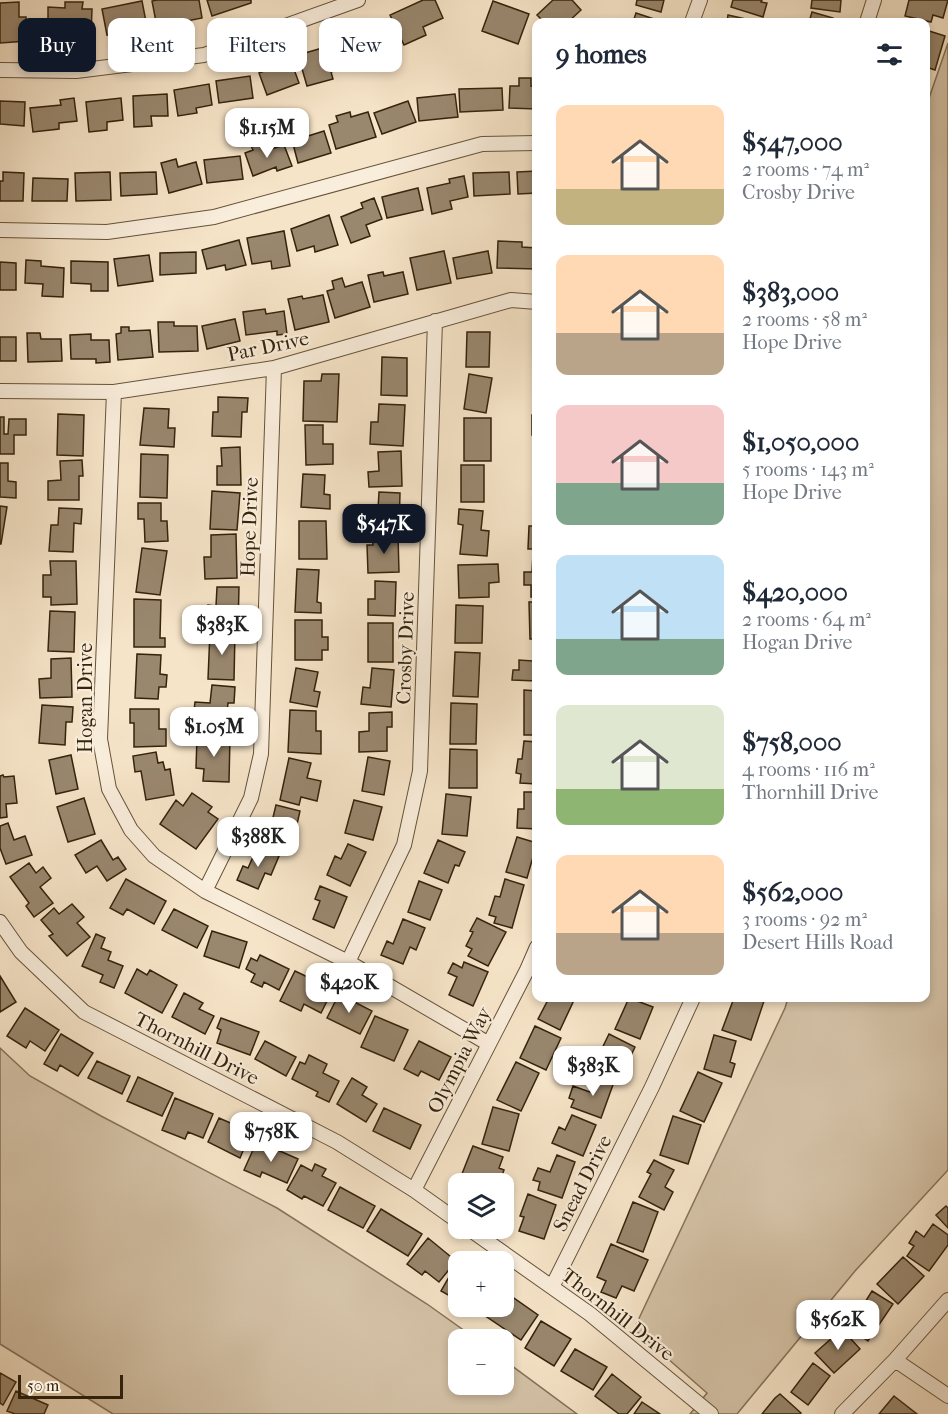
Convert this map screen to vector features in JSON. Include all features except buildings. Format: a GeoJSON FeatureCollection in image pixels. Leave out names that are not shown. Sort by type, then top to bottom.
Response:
{"type":"FeatureCollection","features":[{"type":"Feature","properties":{"kind":"street"},"geometry":{"type":"LineString","coordinates":[[0,70],[76,71],[204,55],[358,0]]}},
{"type":"Feature","properties":{"kind":"street"},"geometry":{"type":"LineString","coordinates":[[693,18],[700,0]]}},
{"type":"Feature","properties":{"kind":"street"},"geometry":{"type":"LineString","coordinates":[[868,18],[874,0]]}},
{"type":"Feature","properties":{"kind":"street"},"geometry":{"type":"LineString","coordinates":[[0,230],[107,232],[214,217],[482,144],[532,143]]}},
{"type":"Feature","properties":{"kind":"street","name":"Par Drive"},"geometry":{"type":"LineString","coordinates":[[0,391],[114,392],[274,368],[511,300],[532,302]]}},
{"type":"Feature","properties":{"kind":"street","name":"Crosby Drive"},"geometry":{"type":"LineString","coordinates":[[348,962],[404,845],[420,771],[435,321]]}},
{"type":"Feature","properties":{"kind":"street","name":"Hope Drive"},"geometry":{"type":"LineString","coordinates":[[206,891],[251,798],[261,754],[274,368]]}},
{"type":"Feature","properties":{"kind":"street","name":"Hogan Drive"},"geometry":{"type":"LineString","coordinates":[[114,392],[100,739],[109,789],[131,830],[154,856],[206,891],[348,962],[489,1044]]}},
{"type":"Feature","properties":{"kind":"street","name":"Thornhill Drive"},"geometry":{"type":"LineString","coordinates":[[0,922],[21,952],[84,1012],[337,1142],[448,1214]]}},
{"type":"Feature","properties":{"kind":"street","name":"Olympia Way"},"geometry":{"type":"LineString","coordinates":[[414,1190],[532,958]]}},
{"type":"Feature","properties":{"kind":"street","name":"Snead Drive"},"geometry":{"type":"LineString","coordinates":[[552,1287],[652,1087],[691,1002]]}},
{"type":"Feature","properties":{"kind":"street","name":"Thornhill Drive"},"geometry":{"type":"LineString","coordinates":[[484,1239],[590,1314],[711,1414]]}},
{"type":"Feature","properties":{"kind":"street"},"geometry":{"type":"LineString","coordinates":[[842,1414],[895,1360],[948,1300]]}},
{"type":"Feature","properties":{"kind":"street"},"geometry":{"type":"LineString","coordinates":[[895,1360],[948,1396]]}},
{"type":"Feature","properties":{"kind":"shaded area"},"geometry":{"type":"Polygon","coordinates":[[[948,43],[948,1170],[855,1271],[737,1414],[690,1414],[707,1393],[634,1329],[787,1002],[930,1002],[930,95],[948,43]]]}},
{"type":"Feature","properties":{"kind":"shaded area"},"geometry":{"type":"Polygon","coordinates":[[[0,1048],[30,1076],[101,1116],[277,1208],[462,1329],[448,1329],[448,1395],[514,1395],[514,1367],[577,1414],[113,1414],[0,1344],[0,1048]]]}}]}
